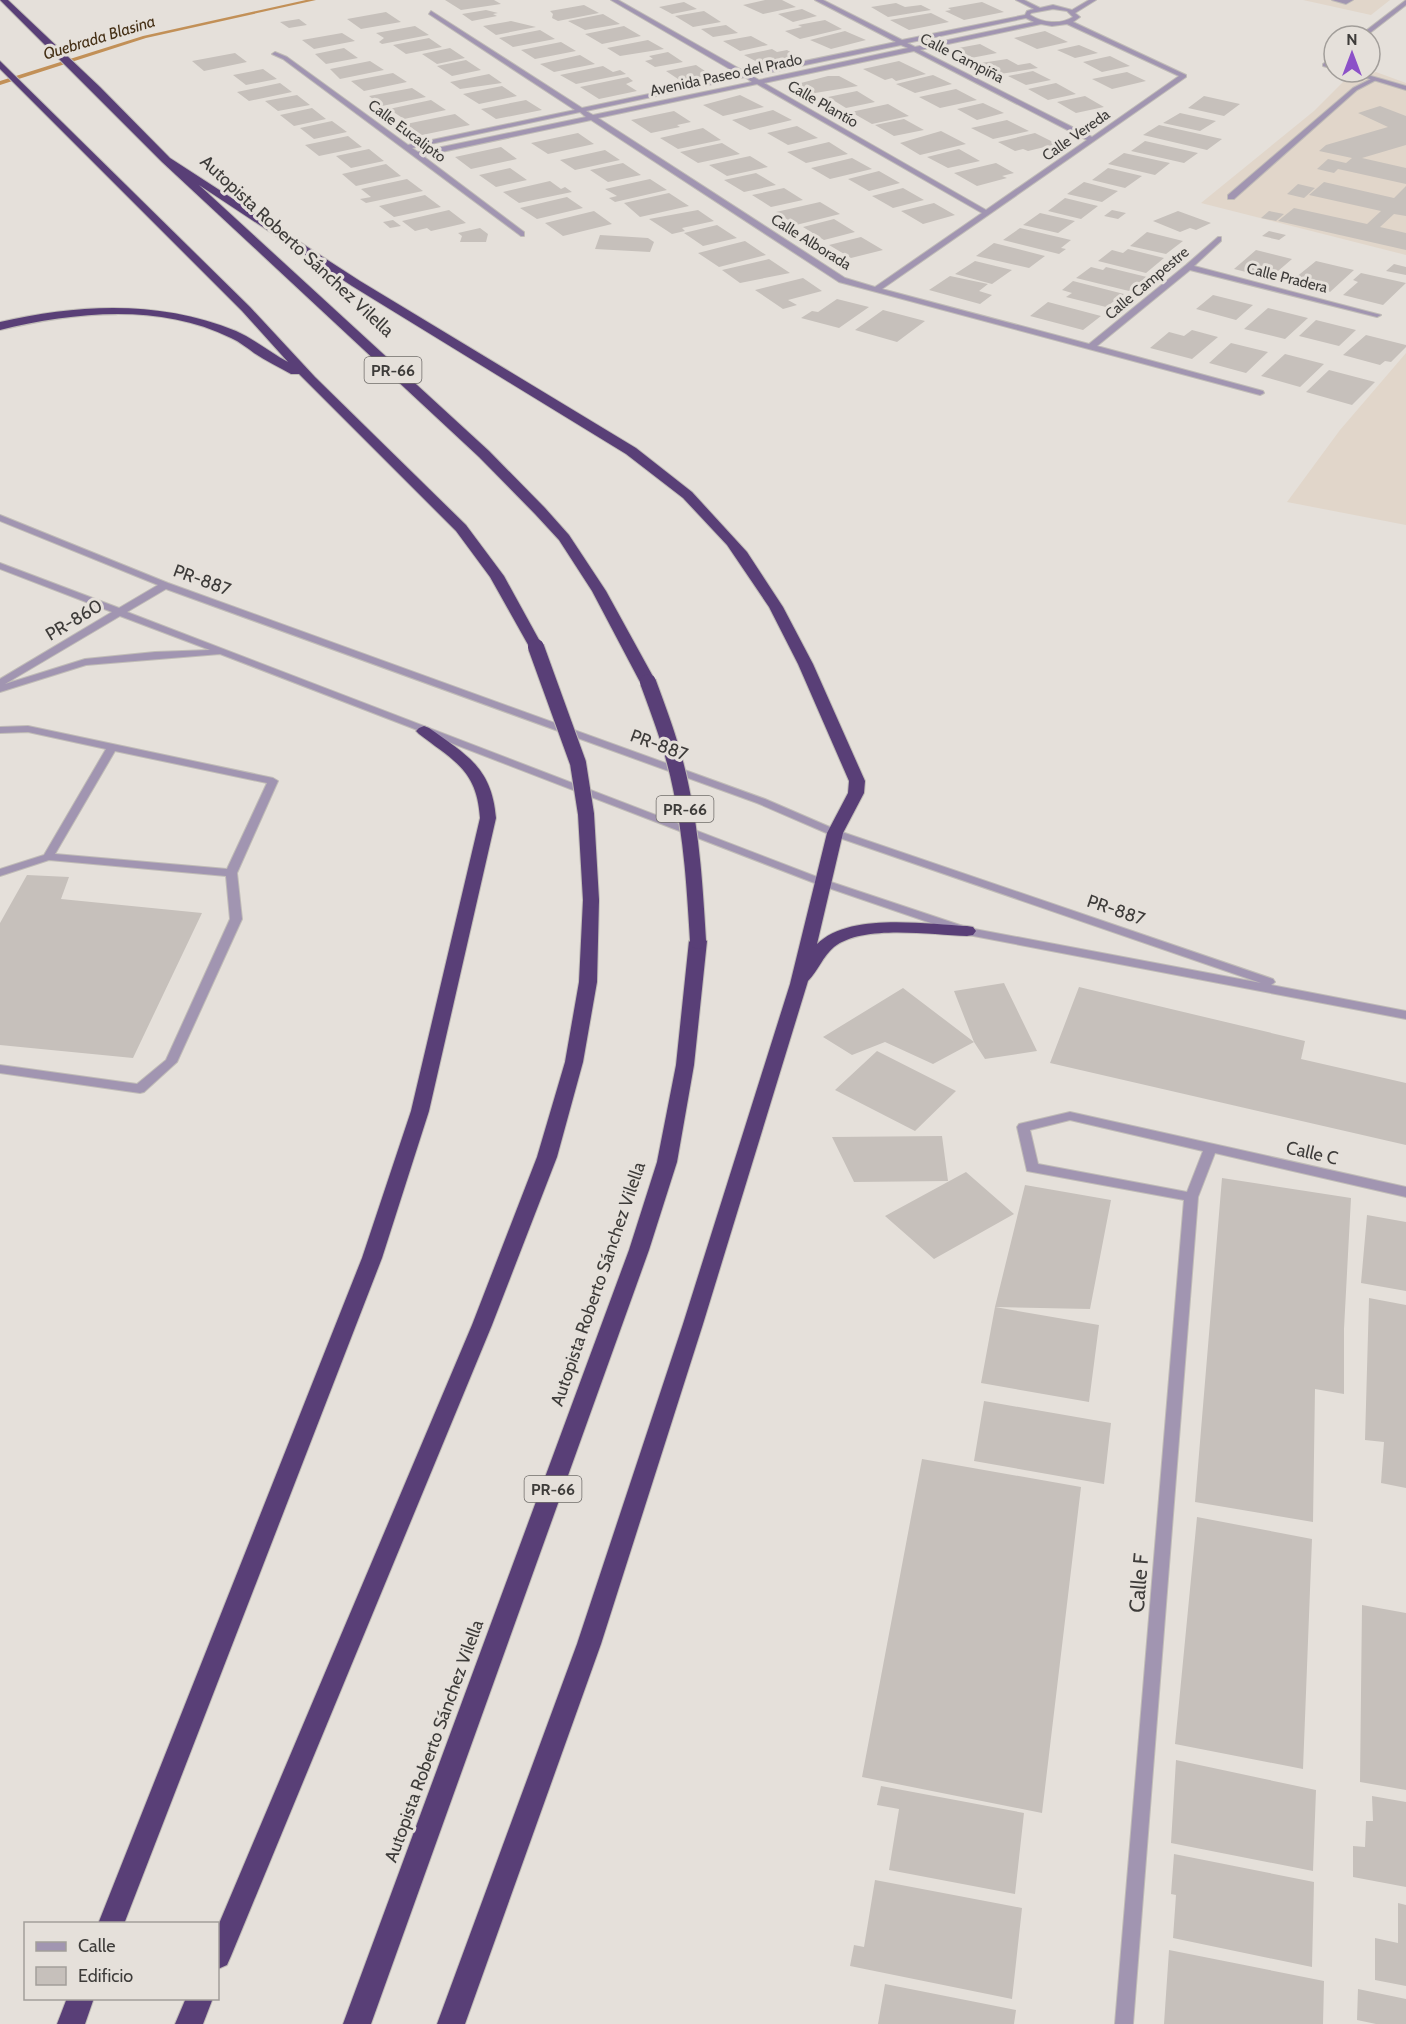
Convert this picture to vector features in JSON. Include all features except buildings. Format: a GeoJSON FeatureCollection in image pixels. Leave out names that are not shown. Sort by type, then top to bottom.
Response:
{"type":"FeatureCollection","features":[{"type":"Feature","properties":{"kind":"highway","name":"Autopista Roberto Sánchez Vilella"},"geometry":{"type":"LineString","coordinates":[[3,0],[97,89],[166,160],[475,446],[540,510],[564,538],[599,591],[648,682],[663,723],[684,801],[694,873],[698,941],[685,1065],[669,1151],[639,1250],[357,2024]]}},
{"type":"Feature","properties":{"kind":"highway"},"geometry":{"type":"LineString","coordinates":[[0,64],[246,309],[310,380],[461,528],[497,576],[536,646],[578,763],[586,814],[591,900],[588,982],[574,1062],[547,1157],[478,1336],[219,1954]]}},
{"type":"Feature","properties":{"kind":"highway"},"geometry":{"type":"LineString","coordinates":[[166,160],[227,196],[276,233],[327,266],[509,374],[651,464],[715,522],[758,577],[777,610],[857,781],[856,793],[835,833],[821,882],[799,984],[693,1324],[589,1644],[451,2024]]}},
{"type":"Feature","properties":{"kind":"highway"},"geometry":{"type":"LineString","coordinates":[[0,326],[37,318],[78,313],[123,312],[169,316],[231,333],[310,380]]}},
{"type":"Feature","properties":{"kind":"highway"},"geometry":{"type":"LineString","coordinates":[[111,1922],[372,1258],[420,1111],[488,818],[486,796],[480,780],[464,763],[424,731]]}},
{"type":"Feature","properties":{"kind":"highway"},"geometry":{"type":"LineString","coordinates":[[799,984],[827,943],[844,933],[862,929],[967,931]]}},
{"type":"Feature","properties":{"kind":"highway"},"geometry":{"type":"LineString","coordinates":[[71,2024],[80,2000]]}},
{"type":"Feature","properties":{"kind":"highway"},"geometry":{"type":"LineString","coordinates":[[189,2024],[199,2000]]}},
{"type":"Feature","properties":{"kind":"street","name":"Calle Plantío"},"geometry":{"type":"LineString","coordinates":[[614,0],[987,213]]}},
{"type":"Feature","properties":{"kind":"street","name":"Calle Campiña"},"geometry":{"type":"LineString","coordinates":[[818,0],[1093,140]]}},
{"type":"Feature","properties":{"kind":"street"},"geometry":{"type":"LineString","coordinates":[[1019,0],[1037,9]]}},
{"type":"Feature","properties":{"kind":"street"},"geometry":{"type":"LineString","coordinates":[[1062,9],[1072,0]]}},
{"type":"Feature","properties":{"kind":"street"},"geometry":{"type":"LineString","coordinates":[[1072,12],[1093,0]]}},
{"type":"Feature","properties":{"kind":"street"},"geometry":{"type":"LineString","coordinates":[[1335,0],[1346,2],[1350,0]]}},
{"type":"Feature","properties":{"kind":"street"},"geometry":{"type":"LineString","coordinates":[[1378,24],[1406,2]]}},
{"type":"Feature","properties":{"kind":"street"},"geometry":{"type":"LineString","coordinates":[[1037,9],[1062,9],[1072,12],[1077,17],[1067,22],[1041,22],[1028,16],[1029,12],[1037,9]]}},
{"type":"Feature","properties":{"kind":"street","name":"Calle Alborada"},"geometry":{"type":"LineString","coordinates":[[431,14],[842,280],[1260,393]]}},
{"type":"Feature","properties":{"kind":"street","name":"Avenida Paseo del Prado"},"geometry":{"type":"LineString","coordinates":[[407,147],[1028,16]]}},
{"type":"Feature","properties":{"kind":"street","name":"Avenida Paseo del Prado"},"geometry":{"type":"LineString","coordinates":[[416,155],[1041,22]]}},
{"type":"Feature","properties":{"kind":"street","name":"Calle Vereda"},"geometry":{"type":"LineString","coordinates":[[878,288],[1184,76],[1067,22]]}},
{"type":"Feature","properties":{"kind":"street","name":"Calle Eucalipto"},"geometry":{"type":"LineString","coordinates":[[275,54],[285,58],[407,147],[521,234]]}},
{"type":"Feature","properties":{"kind":"street"},"geometry":{"type":"LineString","coordinates":[[1382,81],[1406,88]]}},
{"type":"Feature","properties":{"kind":"street"},"geometry":{"type":"LineString","coordinates":[[1232,197],[1355,89],[1365,84]]}},
{"type":"Feature","properties":{"kind":"street","name":"Calle Campestre"},"geometry":{"type":"LineString","coordinates":[[1091,347],[1189,267],[1218,239]]}},
{"type":"Feature","properties":{"kind":"street","name":"Calle Pradera"},"geometry":{"type":"LineString","coordinates":[[1189,267],[1377,315]]}},
{"type":"Feature","properties":{"kind":"street","name":"PR-887"},"geometry":{"type":"LineString","coordinates":[[0,518],[165,585],[761,801],[835,833],[1310,996]]}},
{"type":"Feature","properties":{"kind":"street","name":"PR-887"},"geometry":{"type":"LineString","coordinates":[[0,566],[821,882],[967,931],[1406,1015]]}},
{"type":"Feature","properties":{"kind":"street","name":"PR-860"},"geometry":{"type":"LineString","coordinates":[[0,683],[165,585]]}},
{"type":"Feature","properties":{"kind":"street"},"geometry":{"type":"LineString","coordinates":[[0,689],[85,662],[155,655],[223,653]]}},
{"type":"Feature","properties":{"kind":"street"},"geometry":{"type":"LineString","coordinates":[[0,729],[28,729],[111,749],[273,781],[231,873],[236,919],[171,1062],[140,1089],[0,1069]]}},
{"type":"Feature","properties":{"kind":"street"},"geometry":{"type":"LineString","coordinates":[[48,857],[111,749]]}},
{"type":"Feature","properties":{"kind":"street"},"geometry":{"type":"LineString","coordinates":[[0,873],[48,857],[231,873]]}},
{"type":"Feature","properties":{"kind":"street","name":"Calle C"},"geometry":{"type":"LineString","coordinates":[[1191,1197],[1032,1168],[1023,1127],[1070,1116],[1406,1192]]}},
{"type":"Feature","properties":{"kind":"street","name":"Calle F"},"geometry":{"type":"LineString","coordinates":[[1124,2024],[1191,1197],[1211,1149]]}},
{"type":"Feature","properties":{"kind":"shaded area"},"geometry":{"type":"Polygon","coordinates":[[[1303,0],[1390,0],[1371,15],[1303,0]]]}},
{"type":"Feature","properties":{"kind":"shaded area"},"geometry":{"type":"Polygon","coordinates":[[[1382,74],[1406,83],[1406,255],[1201,203],[1314,111],[1341,84],[1382,84],[1382,74]]]}},
{"type":"Feature","properties":{"kind":"shaded area"},"geometry":{"type":"Polygon","coordinates":[[[1406,353],[1406,525],[1287,502],[1340,430],[1406,353]]]}},
{"type":"Feature","properties":{"kind":"waterway","name":"Quebrada Blasina"},"geometry":{"type":"LineString","coordinates":[[0,83],[145,37],[313,0]]}}]}
